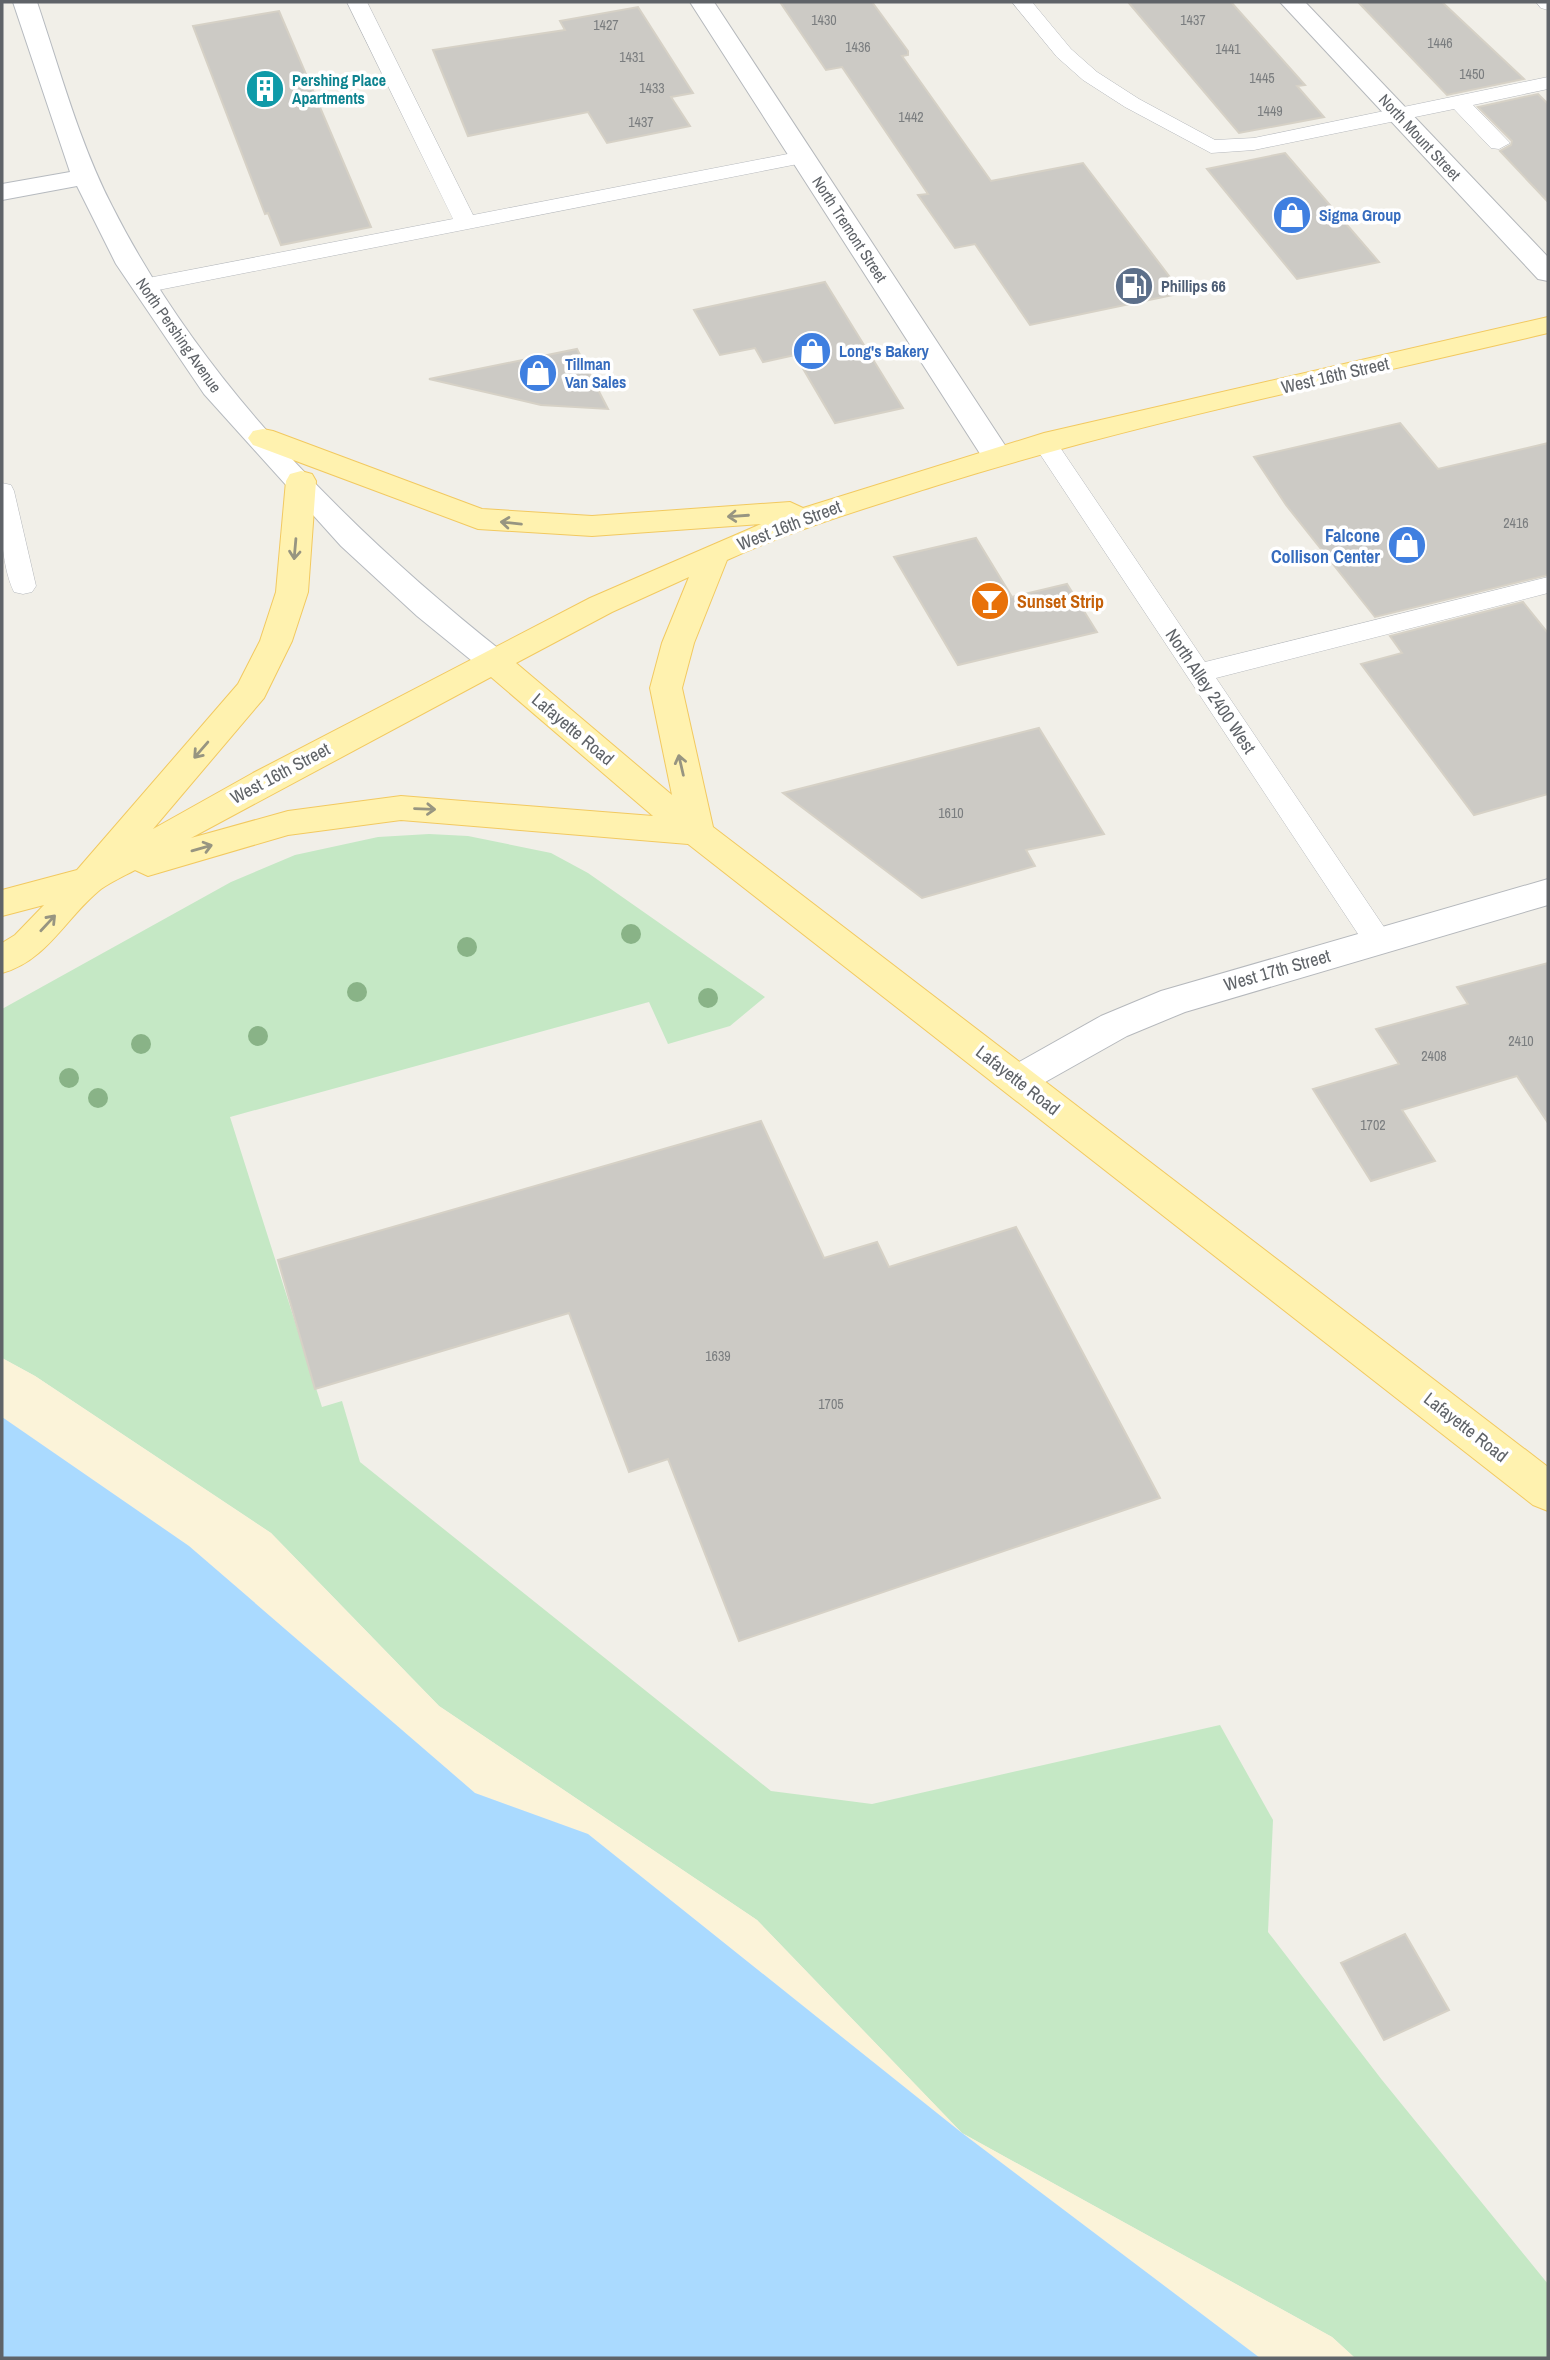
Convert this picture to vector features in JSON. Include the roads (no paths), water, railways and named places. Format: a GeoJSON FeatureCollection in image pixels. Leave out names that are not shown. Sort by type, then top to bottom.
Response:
{"type":"FeatureCollection","features":[{"type":"Feature","properties":{"kind":"main road","name":"West 16th Street"},"geometry":{"type":"LineString","coordinates":[[2,903],[89,880],[265,781],[601,605],[714,555],[831,509],[1044,442],[1548,325]]}},
{"type":"Feature","properties":{"kind":"main road"},"geometry":{"type":"LineString","coordinates":[[263,438],[478,519],[592,526],[831,509]]}},
{"type":"Feature","properties":{"kind":"main road"},"geometry":{"type":"LineString","coordinates":[[89,880],[253,690],[276,641],[292,592],[301,481]]}},
{"type":"Feature","properties":{"kind":"main road"},"geometry":{"type":"LineString","coordinates":[[89,880],[288,823],[401,808],[697,832],[666,688],[678,643],[714,555]]}},
{"type":"Feature","properties":{"kind":"main road","name":"Lafayette Road"},"geometry":{"type":"LineString","coordinates":[[493,661],[697,832],[1548,1492]]}},
{"type":"Feature","properties":{"kind":"main road","name":"West 16th Street"},"geometry":{"type":"LineString","coordinates":[[2,960],[28,944],[89,880]]}},
{"type":"Feature","properties":{"kind":"street","name":"North Pershing Avenue"},"geometry":{"type":"LineString","coordinates":[[25,2],[85,177],[113,235],[144,286],[214,388],[263,438],[352,539],[428,609],[493,661]]}},
{"type":"Feature","properties":{"kind":"street","name":"North Tremont Street"},"geometry":{"type":"LineString","coordinates":[[702,2],[997,456]]}},
{"type":"Feature","properties":{"kind":"street","name":"North Mount Street"},"geometry":{"type":"LineString","coordinates":[[1292,2],[1548,273]]}},
{"type":"Feature","properties":{"kind":"street"},"geometry":{"type":"LineString","coordinates":[[2,192],[85,177]]}},
{"type":"Feature","properties":{"kind":"street","name":"West 17th Street"},"geometry":{"type":"LineString","coordinates":[[1018,1080],[1143,1012],[1548,892]]}},
{"type":"Feature","properties":{"kind":"lane"},"geometry":{"type":"LineString","coordinates":[[357,2],[466,223]]}},
{"type":"Feature","properties":{"kind":"lane"},"geometry":{"type":"LineString","coordinates":[[1022,2],[1065,53],[1090,76],[1212,147],[1254,144],[1548,83]]}},
{"type":"Feature","properties":{"kind":"lane"},"geometry":{"type":"LineString","coordinates":[[1459,102],[1499,144]]}},
{"type":"Feature","properties":{"kind":"lane"},"geometry":{"type":"LineString","coordinates":[[144,286],[803,158]]}},
{"type":"Feature","properties":{"kind":"lane","name":"North Alley 2400 West"},"geometry":{"type":"LineString","coordinates":[[1044,442],[1378,941]]}},
{"type":"Feature","properties":{"kind":"lane"},"geometry":{"type":"LineString","coordinates":[[2,491],[23,586]]}},
{"type":"Feature","properties":{"kind":"lane"},"geometry":{"type":"LineString","coordinates":[[1199,673],[1548,585]]}},
{"type":"Feature","properties":{"kind":"water"},"geometry":{"type":"Polygon","coordinates":[[[2,1417],[189,1546],[475,1793],[588,1834],[962,2133],[1260,2358],[2,2358],[2,1417]]]}},
{"type":"Feature","properties":{"kind":"place","name":"Pershing Place Apartments"},"geometry":{"type":"Point","coordinates":[265,89]}},
{"type":"Feature","properties":{"kind":"place","name":"Sigma Group"},"geometry":{"type":"Point","coordinates":[1292,215]}},
{"type":"Feature","properties":{"kind":"place","name":"Phillips 66"},"geometry":{"type":"Point","coordinates":[1134,286]}},
{"type":"Feature","properties":{"kind":"place","name":"Long's Bakery"},"geometry":{"type":"Point","coordinates":[812,351]}},
{"type":"Feature","properties":{"kind":"place","name":"Tillman Van Sales"},"geometry":{"type":"Point","coordinates":[538,373]}},
{"type":"Feature","properties":{"kind":"place","name":"Falcone Collison Center"},"geometry":{"type":"Point","coordinates":[1407,545]}},
{"type":"Feature","properties":{"kind":"place","name":"Sunset Strip"},"geometry":{"type":"Point","coordinates":[990,601]}}]}
